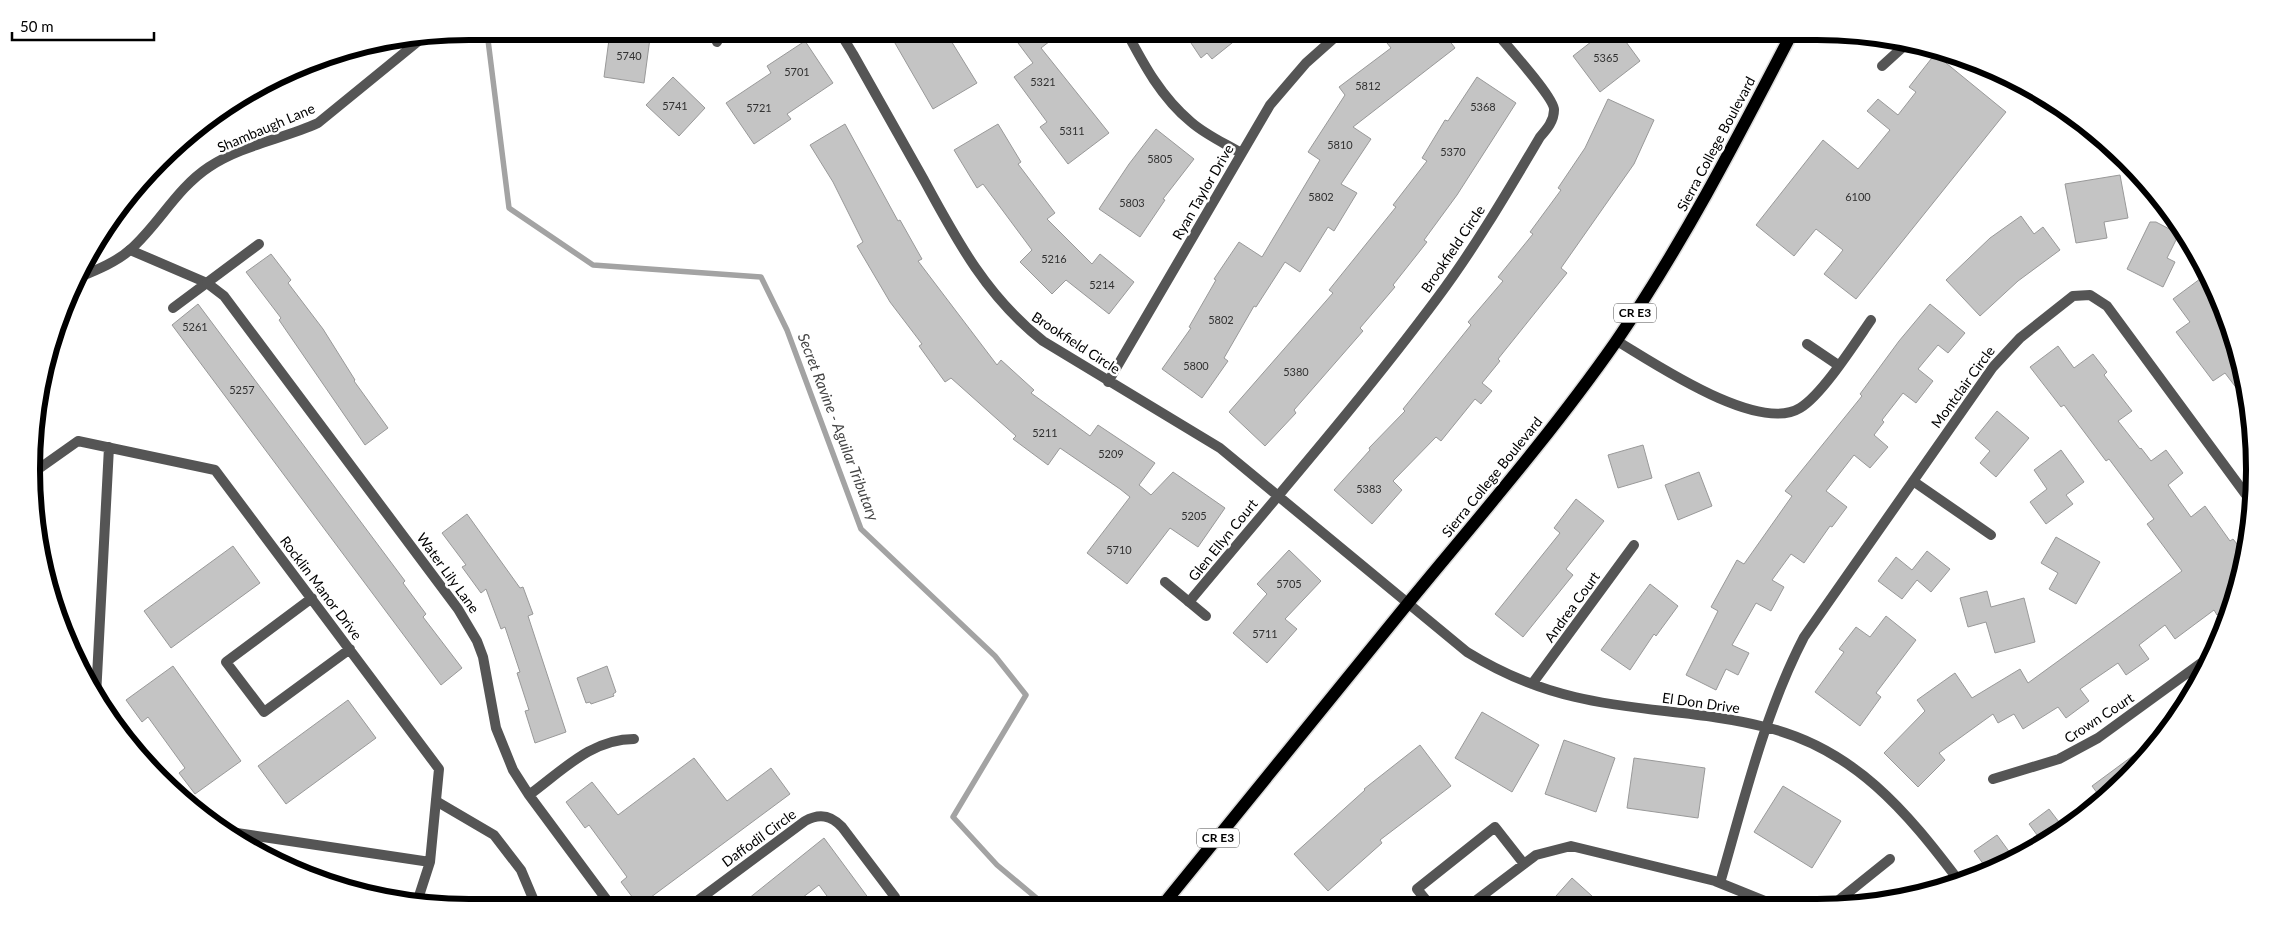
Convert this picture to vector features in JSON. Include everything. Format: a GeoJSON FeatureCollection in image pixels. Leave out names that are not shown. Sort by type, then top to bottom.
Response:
{"type":"FeatureCollection","features":[{"type":"Feature","properties":{"kind":"main road","name":"Sierra College Boulevard"},"geometry":{"type":"LineString","coordinates":[[1168,899],[1544,439],[1617,340],[1681,240],[1788,40]]}},
{"type":"Feature","properties":{"kind":"street","name":"Brookfield Circle"},"geometry":{"type":"LineString","coordinates":[[844,40],[963,251],[991,290],[1021,324],[1043,341],[1108,382],[1220,448],[1408,603]]}},
{"type":"Feature","properties":{"kind":"street"},"geometry":{"type":"LineString","coordinates":[[1131,40],[1155,83],[1179,111],[1208,134],[1241,153]]}},
{"type":"Feature","properties":{"kind":"street","name":"Ryan Taylor Drive"},"geometry":{"type":"LineString","coordinates":[[1108,382],[1270,105],[1306,63],[1332,40]]}},
{"type":"Feature","properties":{"kind":"street","name":"Brookfield Circle"},"geometry":{"type":"LineString","coordinates":[[1278,495],[1439,296],[1475,244],[1540,137],[1551,124],[1555,108],[1547,93],[1503,40]]}},
{"type":"Feature","properties":{"kind":"street","name":"Shambaugh Lane"},"geometry":{"type":"LineString","coordinates":[[89,272],[130,250],[178,196],[209,167],[252,146],[301,131],[318,123],[415,44]]}},
{"type":"Feature","properties":{"kind":"street"},"geometry":{"type":"LineString","coordinates":[[1882,66],[1901,48]]}},
{"type":"Feature","properties":{"kind":"street"},"geometry":{"type":"LineString","coordinates":[[173,308],[259,244]]}},
{"type":"Feature","properties":{"kind":"street","name":"Water Lily Lane"},"geometry":{"type":"LineString","coordinates":[[130,250],[207,283],[224,296],[464,616],[483,657],[501,743],[513,770],[529,795],[606,899]]}},
{"type":"Feature","properties":{"kind":"street","name":"Montclair Circle"},"geometry":{"type":"LineString","coordinates":[[1720,883],[1782,682],[1804,637],[1980,384],[2006,351],[2073,296],[2090,295],[2107,306],[2245,495]]}},
{"type":"Feature","properties":{"kind":"street"},"geometry":{"type":"LineString","coordinates":[[1617,340],[1698,390],[1736,404],[1774,414],[1798,410],[1806,404],[1838,366],[1871,320]]}},
{"type":"Feature","properties":{"kind":"street"},"geometry":{"type":"LineString","coordinates":[[1807,344],[1838,366]]}},
{"type":"Feature","properties":{"kind":"street","name":"Rocklin Manor Drive"},"geometry":{"type":"LineString","coordinates":[[40,468],[78,441],[215,470],[439,769],[430,862],[419,896]]}},
{"type":"Feature","properties":{"kind":"street"},"geometry":{"type":"LineString","coordinates":[[97,682],[109,448]]}},
{"type":"Feature","properties":{"kind":"street"},"geometry":{"type":"LineString","coordinates":[[1913,481],[1991,535]]}},
{"type":"Feature","properties":{"kind":"street","name":"Glen Ellyn Court"},"geometry":{"type":"LineString","coordinates":[[1190,602],[1278,495]]}},
{"type":"Feature","properties":{"kind":"street","name":"Andrea Court"},"geometry":{"type":"LineString","coordinates":[[1532,684],[1634,545]]}},
{"type":"Feature","properties":{"kind":"street"},"geometry":{"type":"LineString","coordinates":[[1165,582],[1206,616]]}},
{"type":"Feature","properties":{"kind":"street"},"geometry":{"type":"LineString","coordinates":[[312,598],[226,662],[264,712],[350,649]]}},
{"type":"Feature","properties":{"kind":"street","name":"El Don Drive"},"geometry":{"type":"LineString","coordinates":[[1408,603],[1467,652],[1487,665],[1554,692],[1599,702],[1767,727],[1814,745],[1857,770],[1879,787],[1912,820],[1955,876]]}},
{"type":"Feature","properties":{"kind":"street","name":"Crown Court"},"geometry":{"type":"LineString","coordinates":[[1994,779],[2059,758],[2098,738],[2199,665]]}},
{"type":"Feature","properties":{"kind":"street"},"geometry":{"type":"LineString","coordinates":[[529,795],[597,745],[622,739],[634,739]]}},
{"type":"Feature","properties":{"kind":"street"},"geometry":{"type":"LineString","coordinates":[[436,801],[494,835],[521,870],[533,899]]}},
{"type":"Feature","properties":{"kind":"street","name":"Daffodil Circle"},"geometry":{"type":"LineString","coordinates":[[700,899],[805,821],[818,816],[831,818],[842,826],[896,899]]}},
{"type":"Feature","properties":{"kind":"street"},"geometry":{"type":"LineString","coordinates":[[1425,899],[1417,889],[1495,827],[1524,864]]}},
{"type":"Feature","properties":{"kind":"street"},"geometry":{"type":"LineString","coordinates":[[243,834],[430,862]]}},
{"type":"Feature","properties":{"kind":"street"},"geometry":{"type":"LineString","coordinates":[[1478,899],[1536,855],[1570,846],[1720,883],[1760,899]]}},
{"type":"Feature","properties":{"kind":"street"},"geometry":{"type":"LineString","coordinates":[[1841,898],[1890,859]]}},
{"type":"Feature","properties":{"kind":"building"},"geometry":{"type":"Polygon","coordinates":[[[609,40],[650,40],[644,83],[604,77],[609,40]]]}},
{"type":"Feature","properties":{"kind":"building"},"geometry":{"type":"Polygon","coordinates":[[[893,40],[951,40],[977,83],[933,109],[893,40]]]}},
{"type":"Feature","properties":{"kind":"building"},"geometry":{"type":"Polygon","coordinates":[[[1016,40],[1051,40],[1041,48],[1109,133],[1068,164],[1040,127],[1047,122],[1014,77],[1033,63],[1016,40]]]}},
{"type":"Feature","properties":{"kind":"building"},"geometry":{"type":"Polygon","coordinates":[[[1189,40],[1236,40],[1212,59],[1207,53],[1201,58],[1189,40]]]}},
{"type":"Feature","properties":{"kind":"building"},"geometry":{"type":"Polygon","coordinates":[[[1391,40],[1449,40],[1455,48],[1353,127],[1371,139],[1341,184],[1357,193],[1334,231],[1328,227],[1300,272],[1285,262],[1256,307],[1254,306],[1224,358],[1228,361],[1202,398],[1162,369],[1191,328],[1189,327],[1216,280],[1214,279],[1239,242],[1262,257],[1320,160],[1308,152],[1345,95],[1339,87],[1391,48],[1387,43],[1391,40]]]}},
{"type":"Feature","properties":{"kind":"building"},"geometry":{"type":"Polygon","coordinates":[[[1593,40],[1625,40],[1640,61],[1600,92],[1573,56],[1593,40]]]}},
{"type":"Feature","properties":{"kind":"building"},"geometry":{"type":"Polygon","coordinates":[[[805,41],[833,83],[787,114],[791,119],[754,144],[726,103],[771,73],[767,66],[805,41]]]}},
{"type":"Feature","properties":{"kind":"building"},"geometry":{"type":"Polygon","coordinates":[[[1933,56],[1941,59],[2006,112],[1856,299],[1824,274],[1843,250],[1816,229],[1794,256],[1756,225],[1823,140],[1858,169],[1890,130],[1867,111],[1878,99],[1898,115],[1916,92],[1909,87],[1933,56]]]}},
{"type":"Feature","properties":{"kind":"building"},"geometry":{"type":"Polygon","coordinates":[[[673,77],[705,108],[679,136],[646,105],[673,77]]]}},
{"type":"Feature","properties":{"kind":"building"},"geometry":{"type":"Polygon","coordinates":[[[1477,77],[1516,103],[1457,195],[1424,240],[1427,242],[1393,285],[1395,287],[1360,328],[1363,331],[1294,410],[1296,413],[1265,446],[1229,412],[1333,293],[1329,290],[1396,207],[1393,205],[1427,161],[1422,158],[1445,120],[1448,121],[1477,77]]]}},
{"type":"Feature","properties":{"kind":"building"},"geometry":{"type":"Polygon","coordinates":[[[1608,99],[1654,120],[1634,164],[1561,268],[1567,273],[1498,359],[1500,361],[1482,383],[1492,391],[1481,404],[1475,399],[1441,441],[1436,437],[1393,481],[1402,490],[1372,524],[1334,490],[1370,450],[1369,448],[1405,411],[1403,409],[1471,325],[1468,322],[1503,281],[1498,277],[1533,234],[1530,232],[1561,190],[1558,188],[1585,148],[1608,99]]]}},
{"type":"Feature","properties":{"kind":"building"},"geometry":{"type":"Polygon","coordinates":[[[845,124],[898,221],[900,220],[922,259],[918,261],[997,365],[1001,360],[1034,390],[1031,393],[1090,436],[1098,425],[1155,463],[1139,485],[1151,495],[1173,472],[1225,508],[1198,547],[1170,528],[1127,584],[1087,553],[1130,497],[1060,448],[1048,465],[1013,439],[1016,436],[951,378],[945,382],[919,346],[922,344],[890,302],[857,246],[863,242],[833,182],[810,145],[845,124]]]}},
{"type":"Feature","properties":{"kind":"building"},"geometry":{"type":"Polygon","coordinates":[[[998,124],[1021,162],[1018,164],[1055,213],[1047,219],[1092,264],[1100,254],[1134,282],[1109,314],[1066,280],[1052,294],[1020,262],[1032,250],[983,184],[977,188],[954,150],[998,124]]]}},
{"type":"Feature","properties":{"kind":"building"},"geometry":{"type":"Polygon","coordinates":[[[1156,129],[1194,159],[1163,199],[1165,200],[1140,237],[1099,209],[1129,164],[1156,129]]]}},
{"type":"Feature","properties":{"kind":"building"},"geometry":{"type":"Polygon","coordinates":[[[2120,175],[2128,218],[2104,222],[2107,238],[2076,243],[2065,184],[2120,175]]]}},
{"type":"Feature","properties":{"kind":"building"},"geometry":{"type":"Polygon","coordinates":[[[2021,216],[2034,234],[2043,227],[2060,250],[2018,281],[1980,316],[1946,280],[1990,238],[2021,216]]]}},
{"type":"Feature","properties":{"kind":"building"},"geometry":{"type":"Polygon","coordinates":[[[2150,222],[2156,222],[2174,232],[2178,237],[2167,258],[2175,262],[2163,287],[2127,269],[2150,222]]]}},
{"type":"Feature","properties":{"kind":"building"},"geometry":{"type":"Polygon","coordinates":[[[271,254],[291,280],[288,283],[323,329],[354,381],[388,428],[365,445],[279,320],[281,318],[246,272],[271,254]]]}},
{"type":"Feature","properties":{"kind":"building"},"geometry":{"type":"Polygon","coordinates":[[[2201,278],[2223,331],[2239,391],[2225,373],[2213,381],[2176,332],[2190,322],[2173,299],[2201,278]]]}},
{"type":"Feature","properties":{"kind":"building"},"geometry":{"type":"Polygon","coordinates":[[[198,304],[405,581],[403,583],[426,614],[423,617],[462,668],[441,685],[172,325],[198,304]]]}},
{"type":"Feature","properties":{"kind":"building"},"geometry":{"type":"Polygon","coordinates":[[[1930,304],[1965,333],[1948,353],[1938,345],[1918,369],[1933,381],[1916,403],[1903,393],[1882,420],[1884,422],[1874,435],[1888,447],[1870,468],[1854,455],[1826,491],[1847,507],[1832,527],[1830,526],[1804,563],[1791,554],[1772,580],[1784,587],[1771,611],[1756,603],[1732,645],[1749,653],[1738,675],[1726,669],[1716,690],[1686,675],[1718,611],[1711,607],[1737,560],[1744,564],[1792,496],[1785,491],[1862,396],[1860,394],[1899,341],[1930,304]]]}},
{"type":"Feature","properties":{"kind":"building"},"geometry":{"type":"Polygon","coordinates":[[[2058,346],[2074,368],[2093,354],[2107,372],[2104,375],[2132,411],[2118,421],[2151,461],[2166,450],[2183,473],[2168,485],[2191,517],[2205,506],[2230,541],[2233,539],[2239,546],[2231,581],[2222,611],[2217,615],[2214,610],[2175,639],[2165,625],[2139,645],[2149,659],[2126,675],[2118,663],[2080,689],[2089,701],[2066,718],[2058,707],[2023,729],[2014,714],[1998,723],[1993,714],[1939,753],[1945,760],[1918,787],[1884,753],[1925,711],[1917,700],[1955,673],[1972,698],[2020,669],[2028,683],[2182,571],[2147,524],[2154,519],[2109,459],[2106,461],[2064,405],[2061,407],[2030,367],[2058,346]]]}},
{"type":"Feature","properties":{"kind":"building"},"geometry":{"type":"Polygon","coordinates":[[[1997,411],[2029,438],[1996,477],[1980,463],[1990,451],[1975,438],[1997,411]]]}},
{"type":"Feature","properties":{"kind":"building"},"geometry":{"type":"Polygon","coordinates":[[[1643,445],[1652,478],[1618,488],[1608,455],[1643,445]]]}},
{"type":"Feature","properties":{"kind":"building"},"geometry":{"type":"Polygon","coordinates":[[[2061,450],[2084,482],[2066,495],[2073,504],[2046,524],[2030,502],[2047,489],[2034,470],[2061,450]]]}},
{"type":"Feature","properties":{"kind":"building"},"geometry":{"type":"Polygon","coordinates":[[[1699,472],[1712,506],[1678,520],[1665,485],[1699,472]]]}},
{"type":"Feature","properties":{"kind":"building"},"geometry":{"type":"Polygon","coordinates":[[[1576,499],[1604,521],[1566,569],[1573,575],[1523,637],[1495,614],[1560,533],[1554,528],[1576,499]]]}},
{"type":"Feature","properties":{"kind":"building"},"geometry":{"type":"Polygon","coordinates":[[[467,514],[520,588],[523,587],[533,614],[528,616],[566,732],[535,743],[525,711],[529,710],[517,673],[520,672],[505,627],[501,629],[486,589],[481,593],[462,567],[466,565],[442,533],[467,514]]]}},
{"type":"Feature","properties":{"kind":"building"},"geometry":{"type":"Polygon","coordinates":[[[2056,537],[2100,562],[2076,604],[2049,589],[2058,573],[2041,563],[2056,537]]]}},
{"type":"Feature","properties":{"kind":"building"},"geometry":{"type":"Polygon","coordinates":[[[233,546],[260,583],[171,648],[144,611],[233,546]]]}},
{"type":"Feature","properties":{"kind":"building"},"geometry":{"type":"Polygon","coordinates":[[[1289,550],[1321,581],[1285,619],[1297,629],[1267,663],[1233,633],[1267,594],[1257,584],[1289,550]]]}},
{"type":"Feature","properties":{"kind":"building"},"geometry":{"type":"Polygon","coordinates":[[[1927,551],[1950,569],[1931,592],[1917,580],[1902,599],[1878,581],[1896,557],[1912,570],[1927,551]]]}},
{"type":"Feature","properties":{"kind":"building"},"geometry":{"type":"Polygon","coordinates":[[[1650,584],[1678,606],[1656,636],[1654,634],[1630,670],[1601,650],[1650,584]]]}},
{"type":"Feature","properties":{"kind":"building"},"geometry":{"type":"Polygon","coordinates":[[[1987,591],[1991,607],[2024,598],[2035,642],[1995,653],[1986,622],[1968,627],[1960,598],[1987,591]]]}},
{"type":"Feature","properties":{"kind":"building"},"geometry":{"type":"Polygon","coordinates":[[[1886,616],[1916,640],[1876,693],[1881,697],[1860,726],[1815,692],[1844,652],[1839,649],[1856,627],[1870,637],[1886,616]]]}},
{"type":"Feature","properties":{"kind":"building"},"geometry":{"type":"Polygon","coordinates":[[[173,666],[241,761],[195,794],[179,773],[185,768],[148,717],[142,722],[126,700],[173,666]]]}},
{"type":"Feature","properties":{"kind":"building"},"geometry":{"type":"Polygon","coordinates":[[[607,666],[616,692],[613,694],[614,696],[591,704],[590,702],[586,703],[577,678],[607,666]]]}},
{"type":"Feature","properties":{"kind":"building"},"geometry":{"type":"Polygon","coordinates":[[[348,700],[376,738],[286,804],[258,766],[348,700]]]}},
{"type":"Feature","properties":{"kind":"building"},"geometry":{"type":"Polygon","coordinates":[[[1482,712],[1539,745],[1512,792],[1455,758],[1482,712]]]}},
{"type":"Feature","properties":{"kind":"building"},"geometry":{"type":"Polygon","coordinates":[[[1564,740],[1615,758],[1596,812],[1545,794],[1564,740]]]}},
{"type":"Feature","properties":{"kind":"building"},"geometry":{"type":"Polygon","coordinates":[[[1420,745],[1451,786],[1380,840],[1382,843],[1328,891],[1294,854],[1364,789],[1420,745]]]}},
{"type":"Feature","properties":{"kind":"building"},"geometry":{"type":"Polygon","coordinates":[[[2138,752],[2139,753],[2098,794],[2092,786],[2138,752]]]}},
{"type":"Feature","properties":{"kind":"building"},"geometry":{"type":"Polygon","coordinates":[[[694,758],[727,801],[771,768],[790,794],[648,899],[634,899],[621,882],[627,877],[589,825],[585,828],[566,802],[592,782],[618,815],[694,758]]]}},
{"type":"Feature","properties":{"kind":"building"},"geometry":{"type":"Polygon","coordinates":[[[1634,758],[1705,768],[1698,818],[1627,808],[1634,758]]]}},
{"type":"Feature","properties":{"kind":"building"},"geometry":{"type":"Polygon","coordinates":[[[1783,786],[1841,821],[1812,868],[1754,832],[1783,786]]]}},
{"type":"Feature","properties":{"kind":"building"},"geometry":{"type":"Polygon","coordinates":[[[2049,809],[2060,823],[2038,837],[2029,824],[2049,809]]]}},
{"type":"Feature","properties":{"kind":"building"},"geometry":{"type":"Polygon","coordinates":[[[1997,835],[2010,853],[1984,865],[1974,851],[1997,835]]]}},
{"type":"Feature","properties":{"kind":"building"},"geometry":{"type":"Polygon","coordinates":[[[824,838],[869,899],[829,899],[819,885],[801,899],[748,899],[824,838]]]}},
{"type":"Feature","properties":{"kind":"building"},"geometry":{"type":"Polygon","coordinates":[[[1572,878],[1595,899],[1553,899],[1572,878]]]}},
{"type":"Feature","properties":{"kind":"waterway","name":"Secret Ravine - Aguilar Tributary"},"geometry":{"type":"LineString","coordinates":[[488,40],[509,208],[593,265],[761,277],[787,330],[861,529],[995,656],[1026,695],[953,817],[997,865],[1038,899]]}}]}
